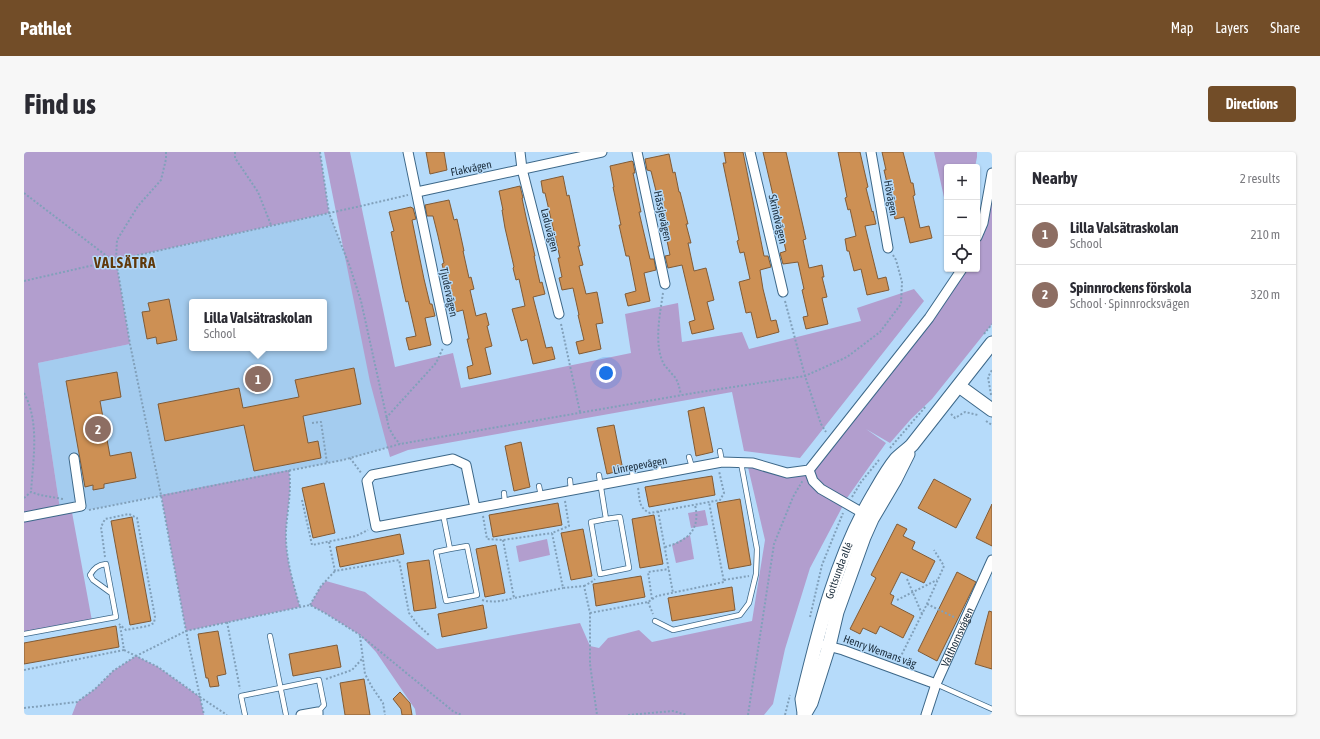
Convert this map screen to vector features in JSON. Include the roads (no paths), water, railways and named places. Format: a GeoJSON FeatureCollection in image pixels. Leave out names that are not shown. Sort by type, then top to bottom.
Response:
{"type":"FeatureCollection","features":[{"type":"Feature","properties":{"kind":"street","name":"Tjudervägen"},"geometry":{"type":"LineString","coordinates":[[408,152],[447,340]]}},
{"type":"Feature","properties":{"kind":"street","name":"Laduvägen"},"geometry":{"type":"LineString","coordinates":[[520,152],[522,169],[560,314]]}},
{"type":"Feature","properties":{"kind":"street","name":"Flakvägen"},"geometry":{"type":"LineString","coordinates":[[417,192],[602,152]]}},
{"type":"Feature","properties":{"kind":"street","name":"Hässjevägen"},"geometry":{"type":"LineString","coordinates":[[637,152],[665,284]]}},
{"type":"Feature","properties":{"kind":"street","name":"Skrindvägen"},"geometry":{"type":"LineString","coordinates":[[750,152],[783,292]]}},
{"type":"Feature","properties":{"kind":"street","name":"Hövägen"},"geometry":{"type":"LineString","coordinates":[[871,152],[888,248]]}},
{"type":"Feature","properties":{"kind":"street"},"geometry":{"type":"LineString","coordinates":[[977,236],[983,223],[992,172]]}},
{"type":"Feature","properties":{"kind":"street"},"geometry":{"type":"LineString","coordinates":[[867,516],[821,489],[814,481],[809,470],[929,318],[960,272]]}},
{"type":"Feature","properties":{"kind":"street","name":"Gottsunda allé"},"geometry":{"type":"LineString","coordinates":[[804,714],[811,703],[822,644],[837,612],[867,516],[884,476],[897,458],[912,445],[943,407],[992,343]]}},
{"type":"Feature","properties":{"kind":"street"},"geometry":{"type":"LineString","coordinates":[[959,386],[992,410]]}},
{"type":"Feature","properties":{"kind":"street"},"geometry":{"type":"LineString","coordinates":[[24,516],[81,506],[74,458]]}},
{"type":"Feature","properties":{"kind":"street","name":"Linrepevägen"},"geometry":{"type":"LineString","coordinates":[[478,508],[466,465],[453,459],[372,475],[367,481],[376,527],[505,503],[635,478],[660,474],[719,462],[753,463],[787,473],[809,470]]}},
{"type":"Feature","properties":{"kind":"street","name":"Valthornsvägen"},"geometry":{"type":"LineString","coordinates":[[926,715],[936,684],[992,560]]}},
{"type":"Feature","properties":{"kind":"street","name":"Henry Wemans väg"},"geometry":{"type":"LineString","coordinates":[[822,644],[843,650],[936,684]]}},
{"type":"Feature","properties":{"kind":"street"},"geometry":{"type":"LineString","coordinates":[[302,715],[318,714]]}},
{"type":"Feature","properties":{"kind":"lane"},"geometry":{"type":"LineString","coordinates":[[719,462],[720,451]]}},
{"type":"Feature","properties":{"kind":"lane"},"geometry":{"type":"LineString","coordinates":[[689,457],[692,467]]}},
{"type":"Feature","properties":{"kind":"lane"},"geometry":{"type":"LineString","coordinates":[[658,463],[660,474]]}},
{"type":"Feature","properties":{"kind":"lane"},"geometry":{"type":"LineString","coordinates":[[656,621],[673,630],[740,615],[749,603],[756,574],[757,548],[741,463]]}},
{"type":"Feature","properties":{"kind":"lane"},"geometry":{"type":"LineString","coordinates":[[632,469],[635,478]]}},
{"type":"Feature","properties":{"kind":"lane"},"geometry":{"type":"LineString","coordinates":[[599,475],[606,519]]}},
{"type":"Feature","properties":{"kind":"lane"},"geometry":{"type":"LineString","coordinates":[[567,491],[570,480]]}},
{"type":"Feature","properties":{"kind":"lane"},"geometry":{"type":"LineString","coordinates":[[539,486],[541,496]]}},
{"type":"Feature","properties":{"kind":"lane"},"geometry":{"type":"LineString","coordinates":[[504,493],[505,503]]}},
{"type":"Feature","properties":{"kind":"lane"},"geometry":{"type":"LineString","coordinates":[[443,514],[450,549]]}},
{"type":"Feature","properties":{"kind":"lane"},"geometry":{"type":"LineString","coordinates":[[620,517],[629,568],[600,574],[591,522],[606,519],[620,517]]}},
{"type":"Feature","properties":{"kind":"lane"},"geometry":{"type":"LineString","coordinates":[[467,546],[477,595],[446,601],[436,552],[450,549],[467,546]]}},
{"type":"Feature","properties":{"kind":"lane"},"geometry":{"type":"LineString","coordinates":[[24,634],[116,617],[106,564],[98,565],[93,569],[90,575],[93,580],[111,593]]}},
{"type":"Feature","properties":{"kind":"lane"},"geometry":{"type":"LineString","coordinates":[[270,636],[286,715]]}},
{"type":"Feature","properties":{"kind":"lane"},"geometry":{"type":"LineString","coordinates":[[245,715],[241,696],[319,680],[324,705],[318,714]]}},
{"type":"Feature","properties":{"kind":"lane"},"geometry":{"type":"LineString","coordinates":[[936,684],[992,709]]}},
{"type":"Feature","properties":{"kind":"place","name":"Lilla Valsätraskolan"},"geometry":{"type":"Point","coordinates":[258,379]}},
{"type":"Feature","properties":{"kind":"place","name":"Spinnrockens förskola"},"geometry":{"type":"Point","coordinates":[98,429]}},
{"type":"Feature","properties":{"kind":"district","name":"VALSÄTRA"},"geometry":{"type":"Point","coordinates":[125,263]}}]}
